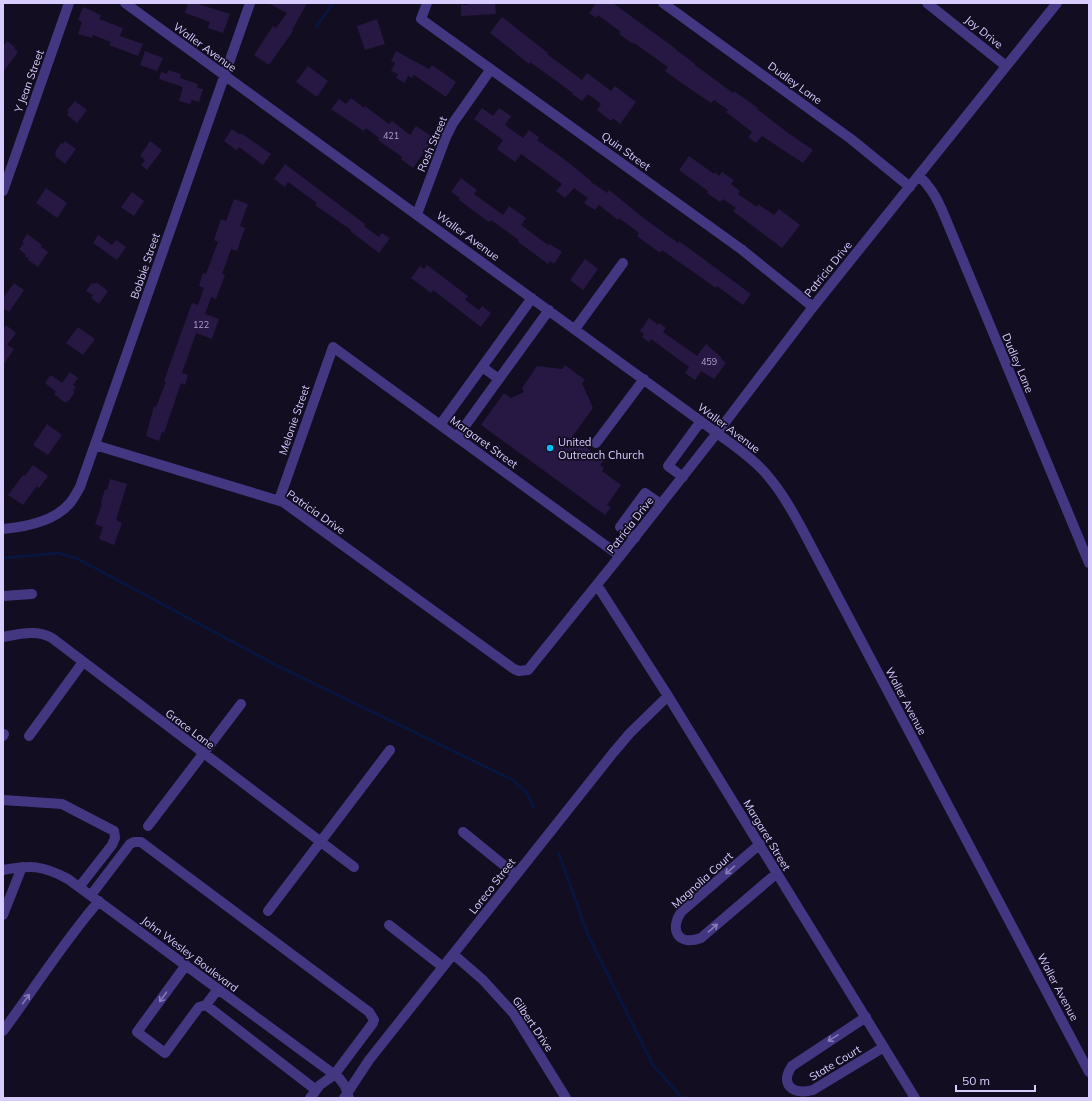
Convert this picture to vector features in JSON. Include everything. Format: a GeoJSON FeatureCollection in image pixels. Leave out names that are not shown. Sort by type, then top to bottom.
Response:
{"type":"FeatureCollection","features":[{"type":"Feature","properties":{"kind":"street","name":"Y Jean Street"},"geometry":{"type":"LineString","coordinates":[[3,190],[69,3]]}},
{"type":"Feature","properties":{"kind":"street","name":"Waller Avenue"},"geometry":{"type":"LineString","coordinates":[[125,3],[644,379],[751,459],[766,474],[790,507],[1089,1072]]}},
{"type":"Feature","properties":{"kind":"street","name":"Bobbie Street"},"geometry":{"type":"LineString","coordinates":[[3,529],[42,521],[57,514],[70,503],[80,487],[250,3]]}},
{"type":"Feature","properties":{"kind":"street","name":"Quin Street"},"geometry":{"type":"LineString","coordinates":[[427,3],[421,19],[741,249],[813,307]]}},
{"type":"Feature","properties":{"kind":"street","name":"Dudley Lane"},"geometry":{"type":"LineString","coordinates":[[663,3],[851,139],[910,187]]}},
{"type":"Feature","properties":{"kind":"street","name":"Joy Drive"},"geometry":{"type":"LineString","coordinates":[[927,3],[1006,66]]}},
{"type":"Feature","properties":{"kind":"street","name":"Patricia Drive"},"geometry":{"type":"LineString","coordinates":[[95,445],[279,500],[519,671],[528,670],[683,477],[813,307],[1057,3]]}},
{"type":"Feature","properties":{"kind":"street","name":"Rosh Street"},"geometry":{"type":"LineString","coordinates":[[417,214],[446,137],[453,123],[491,69]]}},
{"type":"Feature","properties":{"kind":"street","name":"Dudley Lane"},"geometry":{"type":"LineString","coordinates":[[919,176],[934,193],[942,210],[1089,563]]}},
{"type":"Feature","properties":{"kind":"street"},"geometry":{"type":"LineString","coordinates":[[575,329],[623,263]]}},
{"type":"Feature","properties":{"kind":"street"},"geometry":{"type":"LineString","coordinates":[[440,425],[532,298]]}},
{"type":"Feature","properties":{"kind":"street"},"geometry":{"type":"LineString","coordinates":[[457,438],[549,310]]}},
{"type":"Feature","properties":{"kind":"street","name":"Margaret Street"},"geometry":{"type":"LineString","coordinates":[[333,347],[620,556]]}},
{"type":"Feature","properties":{"kind":"street","name":"Melonie Street"},"geometry":{"type":"LineString","coordinates":[[279,500],[333,347]]}},
{"type":"Feature","properties":{"kind":"street"},"geometry":{"type":"LineString","coordinates":[[482,367],[499,379]]}},
{"type":"Feature","properties":{"kind":"street"},"geometry":{"type":"LineString","coordinates":[[596,443],[644,379]]}},
{"type":"Feature","properties":{"kind":"street"},"geometry":{"type":"LineString","coordinates":[[683,477],[668,466],[701,421]]}},
{"type":"Feature","properties":{"kind":"street"},"geometry":{"type":"LineString","coordinates":[[635,538],[620,527],[646,493],[661,504]]}},
{"type":"Feature","properties":{"kind":"street","name":"Margaret Street"},"geometry":{"type":"LineString","coordinates":[[597,585],[668,696],[916,1098]]}},
{"type":"Feature","properties":{"kind":"street"},"geometry":{"type":"LineString","coordinates":[[3,596],[32,594]]}},
{"type":"Feature","properties":{"kind":"street","name":"Grace Lane"},"geometry":{"type":"LineString","coordinates":[[3,637],[36,632],[45,634],[202,754],[354,867]]}},
{"type":"Feature","properties":{"kind":"street"},"geometry":{"type":"LineString","coordinates":[[29,736],[83,662]]}},
{"type":"Feature","properties":{"kind":"street","name":"Loreco Street"},"geometry":{"type":"LineString","coordinates":[[347,1096],[369,1060],[613,753],[630,733],[668,696]]}},
{"type":"Feature","properties":{"kind":"street"},"geometry":{"type":"LineString","coordinates":[[148,826],[241,704]]}},
{"type":"Feature","properties":{"kind":"street"},"geometry":{"type":"LineString","coordinates":[[268,911],[390,750]]}},
{"type":"Feature","properties":{"kind":"street"},"geometry":{"type":"LineString","coordinates":[[3,800],[62,804],[114,831],[115,838],[112,845],[80,886]]}},
{"type":"Feature","properties":{"kind":"street"},"geometry":{"type":"LineString","coordinates":[[463,832],[516,875]]}},
{"type":"Feature","properties":{"kind":"street"},"geometry":{"type":"LineString","coordinates":[[3,1030],[28,998],[80,922],[130,844],[134,842],[141,842],[369,1012],[374,1020],[334,1075],[320,1085],[313,1094],[206,1005]]}},
{"type":"Feature","properties":{"kind":"street","name":"Magnolia Court"},"geometry":{"type":"LineString","coordinates":[[760,844],[681,912],[677,921],[677,934],[682,939],[689,941],[701,938],[777,873]]}},
{"type":"Feature","properties":{"kind":"street"},"geometry":{"type":"LineString","coordinates":[[3,915],[22,867]]}},
{"type":"Feature","properties":{"kind":"street","name":"John Wesley Boulevard"},"geometry":{"type":"LineString","coordinates":[[3,870],[22,867],[35,867],[54,872],[68,878],[334,1075],[342,1082],[347,1096]]}},
{"type":"Feature","properties":{"kind":"street"},"geometry":{"type":"LineString","coordinates":[[390,925],[443,967]]}},
{"type":"Feature","properties":{"kind":"street","name":"Gilbert Drive"},"geometry":{"type":"LineString","coordinates":[[453,954],[483,980],[514,1014],[566,1098]]}},
{"type":"Feature","properties":{"kind":"street"},"geometry":{"type":"LineString","coordinates":[[186,965],[137,1032],[165,1053],[199,1007],[206,1005],[218,989]]}},
{"type":"Feature","properties":{"kind":"street","name":"State Court"},"geometry":{"type":"LineString","coordinates":[[866,1017],[792,1066],[787,1075],[788,1085],[791,1088],[801,1092],[813,1090],[884,1047]]}},
{"type":"Feature","properties":{"kind":"building"},"geometry":{"type":"Polygon","coordinates":[[[188,3],[195,3],[230,14],[223,33],[208,28],[210,22],[185,13],[188,3]]]}},
{"type":"Feature","properties":{"kind":"building"},"geometry":{"type":"Polygon","coordinates":[[[268,3],[307,3],[292,30],[293,31],[269,65],[254,55],[273,26],[276,28],[287,13],[268,3]]]}},
{"type":"Feature","properties":{"kind":"building"},"geometry":{"type":"Polygon","coordinates":[[[468,3],[495,3],[496,14],[461,16],[461,5],[468,5],[468,3]]]}},
{"type":"Feature","properties":{"kind":"building"},"geometry":{"type":"Polygon","coordinates":[[[596,3],[613,3],[733,93],[734,91],[758,108],[757,109],[788,133],[813,150],[803,163],[762,136],[756,143],[748,137],[752,132],[726,112],[728,110],[714,100],[711,103],[683,84],[665,71],[668,67],[619,34],[621,32],[598,15],[596,18],[589,13],[596,3]]]}},
{"type":"Feature","properties":{"kind":"building"},"geometry":{"type":"Polygon","coordinates":[[[83,7],[101,15],[99,19],[123,28],[120,36],[143,44],[138,56],[109,45],[111,42],[93,35],[92,38],[78,34],[82,22],[78,20],[83,7]]]}},
{"type":"Feature","properties":{"kind":"building"},"geometry":{"type":"Polygon","coordinates":[[[502,17],[548,53],[547,54],[582,80],[587,73],[611,91],[615,86],[636,102],[620,124],[613,118],[611,121],[597,110],[601,104],[588,94],[582,101],[530,62],[529,64],[490,33],[502,17]]]}},
{"type":"Feature","properties":{"kind":"building"},"geometry":{"type":"Polygon","coordinates":[[[377,19],[385,44],[365,50],[357,26],[377,19]]]}},
{"type":"Feature","properties":{"kind":"building"},"geometry":{"type":"Polygon","coordinates":[[[7,41],[15,47],[14,48],[18,52],[3,72],[3,47],[7,41]]]}},
{"type":"Feature","properties":{"kind":"building"},"geometry":{"type":"Polygon","coordinates":[[[145,51],[163,58],[157,71],[140,65],[145,51]]]}},
{"type":"Feature","properties":{"kind":"building"},"geometry":{"type":"Polygon","coordinates":[[[396,51],[429,69],[432,65],[456,82],[446,97],[414,75],[412,78],[408,76],[405,83],[396,78],[398,74],[391,71],[395,63],[391,61],[396,51]]]}},
{"type":"Feature","properties":{"kind":"building"},"geometry":{"type":"Polygon","coordinates":[[[308,66],[328,81],[317,97],[296,82],[308,66]]]}},
{"type":"Feature","properties":{"kind":"building"},"geometry":{"type":"Polygon","coordinates":[[[168,70],[181,74],[180,78],[198,84],[197,88],[203,89],[199,102],[192,100],[190,104],[179,101],[183,87],[159,79],[161,72],[167,74],[168,70]]]}},
{"type":"Feature","properties":{"kind":"building"},"geometry":{"type":"Polygon","coordinates":[[[351,98],[364,108],[365,106],[389,124],[392,121],[410,135],[416,126],[431,136],[426,143],[429,145],[413,168],[401,159],[402,157],[378,140],[379,138],[366,128],[364,131],[331,109],[339,99],[346,104],[351,98]]]}},
{"type":"Feature","properties":{"kind":"building"},"geometry":{"type":"Polygon","coordinates":[[[75,101],[87,110],[77,123],[67,115],[69,112],[67,110],[75,101]]]}},
{"type":"Feature","properties":{"kind":"building"},"geometry":{"type":"Polygon","coordinates":[[[482,108],[493,116],[499,108],[511,116],[505,125],[523,138],[529,130],[539,137],[537,140],[564,159],[591,182],[607,193],[609,190],[645,219],[678,243],[679,241],[751,294],[743,305],[662,250],[660,253],[637,236],[639,233],[619,218],[618,220],[599,205],[595,210],[584,203],[588,198],[574,188],[565,198],[556,191],[562,184],[521,154],[515,162],[497,149],[503,140],[474,119],[482,108]]]}},
{"type":"Feature","properties":{"kind":"building"},"geometry":{"type":"Polygon","coordinates":[[[232,129],[240,135],[241,133],[271,154],[263,165],[239,147],[236,150],[224,141],[232,129]]]}},
{"type":"Feature","properties":{"kind":"building"},"geometry":{"type":"Polygon","coordinates":[[[65,141],[76,149],[65,164],[55,156],[55,152],[61,143],[63,144],[65,141]]]}},
{"type":"Feature","properties":{"kind":"building"},"geometry":{"type":"Polygon","coordinates":[[[150,141],[162,150],[147,170],[141,165],[145,160],[140,156],[150,141]]]}},
{"type":"Feature","properties":{"kind":"building"},"geometry":{"type":"Polygon","coordinates":[[[689,156],[714,174],[715,172],[719,176],[722,172],[734,180],[731,184],[740,191],[738,194],[757,207],[758,204],[774,215],[779,209],[800,225],[782,248],[733,211],[736,208],[723,199],[720,202],[707,193],[708,191],[679,170],[689,156]]]}},
{"type":"Feature","properties":{"kind":"building"},"geometry":{"type":"Polygon","coordinates":[[[285,164],[365,224],[364,226],[379,237],[382,233],[390,238],[379,253],[350,231],[351,230],[315,205],[317,203],[288,182],[285,187],[274,179],[285,164]]]}},
{"type":"Feature","properties":{"kind":"building"},"geometry":{"type":"Polygon","coordinates":[[[461,178],[477,190],[474,194],[503,215],[509,206],[526,218],[521,225],[548,245],[550,244],[562,252],[554,264],[550,261],[548,264],[517,241],[519,240],[491,220],[489,222],[459,200],[460,198],[451,192],[461,178]]]}},
{"type":"Feature","properties":{"kind":"building"},"geometry":{"type":"Polygon","coordinates":[[[46,188],[67,203],[57,218],[36,203],[46,188]]]}},
{"type":"Feature","properties":{"kind":"building"},"geometry":{"type":"Polygon","coordinates":[[[132,192],[144,201],[134,216],[121,207],[132,192]]]}},
{"type":"Feature","properties":{"kind":"building"},"geometry":{"type":"Polygon","coordinates":[[[234,199],[248,204],[240,226],[245,228],[237,251],[231,249],[222,274],[225,275],[216,299],[211,297],[205,314],[219,319],[212,339],[196,333],[182,373],[188,375],[185,385],[181,383],[164,433],[162,432],[159,441],[146,436],[154,406],[156,407],[166,382],[164,381],[192,303],[198,305],[204,288],[199,286],[203,273],[206,274],[218,242],[214,240],[221,219],[226,221],[234,199]]]}},
{"type":"Feature","properties":{"kind":"building"},"geometry":{"type":"Polygon","coordinates":[[[27,234],[42,245],[41,247],[48,252],[38,267],[28,260],[29,259],[25,256],[26,255],[19,249],[24,243],[22,242],[27,234]]]}},
{"type":"Feature","properties":{"kind":"building"},"geometry":{"type":"Polygon","coordinates":[[[98,235],[112,245],[116,240],[126,247],[117,260],[93,243],[98,235]]]}},
{"type":"Feature","properties":{"kind":"building"},"geometry":{"type":"Polygon","coordinates":[[[585,259],[598,269],[583,290],[570,280],[585,259]]]}},
{"type":"Feature","properties":{"kind":"building"},"geometry":{"type":"Polygon","coordinates":[[[427,265],[468,296],[465,300],[479,310],[482,306],[491,313],[481,327],[433,290],[431,293],[411,278],[420,266],[424,269],[427,265]]]}},
{"type":"Feature","properties":{"kind":"building"},"geometry":{"type":"Polygon","coordinates":[[[96,282],[108,291],[99,304],[91,298],[93,295],[86,291],[92,283],[95,284],[96,282]]]}},
{"type":"Feature","properties":{"kind":"building"},"geometry":{"type":"Polygon","coordinates":[[[14,283],[24,290],[9,312],[3,308],[3,298],[14,283]]]}},
{"type":"Feature","properties":{"kind":"building"},"geometry":{"type":"Polygon","coordinates":[[[649,318],[658,325],[659,323],[666,328],[663,332],[697,356],[706,344],[726,363],[714,379],[701,371],[695,380],[685,373],[689,367],[651,339],[649,342],[642,337],[644,334],[640,331],[649,318]]]}},
{"type":"Feature","properties":{"kind":"building"},"geometry":{"type":"Polygon","coordinates":[[[6,325],[16,333],[7,345],[14,349],[3,365],[3,330],[6,325]]]}},
{"type":"Feature","properties":{"kind":"building"},"geometry":{"type":"Polygon","coordinates":[[[78,327],[95,339],[83,355],[66,343],[78,327]]]}},
{"type":"Feature","properties":{"kind":"building","name":"United Outreach Church"},"geometry":{"type":"Polygon","coordinates":[[[565,365],[585,380],[582,383],[593,408],[572,437],[604,460],[600,465],[604,468],[602,471],[621,485],[607,505],[611,507],[605,515],[481,425],[504,393],[511,398],[524,392],[522,388],[537,366],[562,369],[565,365]]]}},
{"type":"Feature","properties":{"kind":"building"},"geometry":{"type":"Polygon","coordinates":[[[70,372],[78,378],[73,385],[76,387],[73,391],[75,392],[68,402],[66,401],[65,403],[54,394],[56,392],[45,383],[51,375],[62,383],[70,372]]]}},
{"type":"Feature","properties":{"kind":"building"},"geometry":{"type":"Polygon","coordinates":[[[47,424],[62,435],[48,455],[33,445],[47,424]]]}},
{"type":"Feature","properties":{"kind":"building"},"geometry":{"type":"Polygon","coordinates":[[[33,465],[48,476],[39,488],[37,486],[23,505],[8,495],[23,475],[25,476],[33,465]]]}},
{"type":"Feature","properties":{"kind":"building"},"geometry":{"type":"Polygon","coordinates":[[[110,479],[127,484],[116,520],[122,523],[114,545],[99,539],[103,527],[95,524],[102,504],[105,489],[107,490],[110,479]]]}},
{"type":"Feature","properties":{"kind":"waterway"},"geometry":{"type":"LineString","coordinates":[[316,27],[333,3]]}},
{"type":"Feature","properties":{"kind":"waterway"},"geometry":{"type":"LineString","coordinates":[[3,558],[59,553],[78,559],[276,665],[513,780],[527,793],[534,808]]}},
{"type":"Feature","properties":{"kind":"waterway"},"geometry":{"type":"LineString","coordinates":[[559,854],[588,935],[653,1065],[682,1098]]}},
{"type":"Feature","properties":{"kind":"place","name":"United Outreach Church"},"geometry":{"type":"Point","coordinates":[550,448]}}]}
